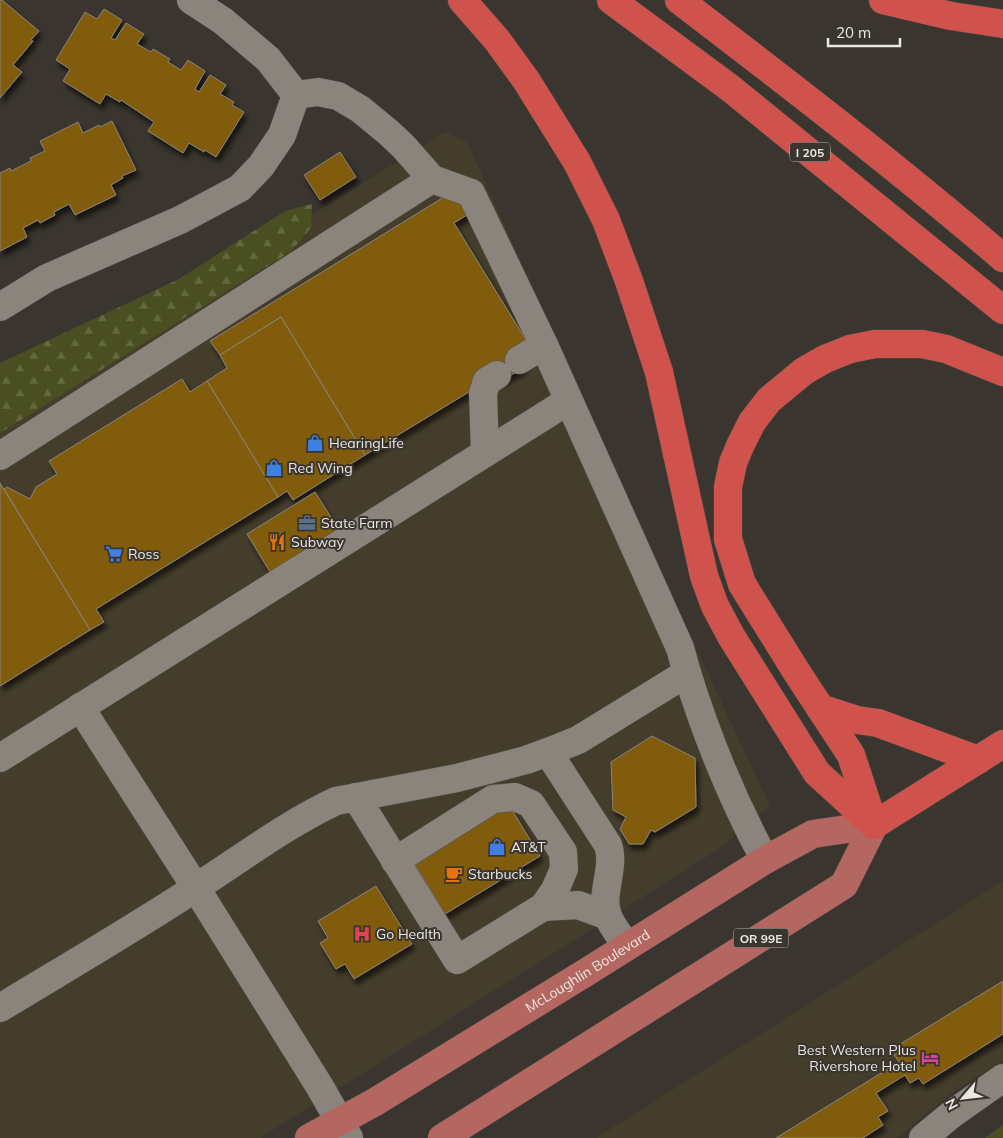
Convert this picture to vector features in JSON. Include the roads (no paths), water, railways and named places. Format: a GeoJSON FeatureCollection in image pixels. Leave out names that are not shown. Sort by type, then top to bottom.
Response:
{"type":"FeatureCollection","features":[{"type":"Feature","properties":{"kind":"highway"},"geometry":{"type":"LineString","coordinates":[[462,0],[497,40],[526,80],[577,162],[606,220],[629,281],[659,372],[704,576],[715,606],[731,636],[817,773],[874,826]]}},
{"type":"Feature","properties":{"kind":"highway","name":"I 205"},"geometry":{"type":"LineString","coordinates":[[611,0],[730,88],[1003,310]]}},
{"type":"Feature","properties":{"kind":"highway","name":"I 205"},"geometry":{"type":"LineString","coordinates":[[679,0],[807,98],[1003,258]]}},
{"type":"Feature","properties":{"kind":"highway"},"geometry":{"type":"LineString","coordinates":[[883,0],[951,16],[1003,24]]}},
{"type":"Feature","properties":{"kind":"highway"},"geometry":{"type":"LineString","coordinates":[[874,826],[852,755],[796,671],[742,584],[728,539],[728,488],[733,463],[752,422],[769,400],[804,371],[825,359],[850,349],[875,344],[922,344],[946,350],[1003,372]]}},
{"type":"Feature","properties":{"kind":"highway"},"geometry":{"type":"LineString","coordinates":[[820,708],[857,720],[878,723],[978,760]]}},
{"type":"Feature","properties":{"kind":"highway","name":"McLoughlin Boulevard"},"geometry":{"type":"LineString","coordinates":[[874,826],[1003,744]]}},
{"type":"Feature","properties":{"kind":"main road","name":"McLoughlin Boulevard"},"geometry":{"type":"LineString","coordinates":[[309,1138],[345,1129],[384,1097],[765,860],[813,834],[874,826]]}},
{"type":"Feature","properties":{"kind":"main road","name":"OR 99E"},"geometry":{"type":"LineString","coordinates":[[442,1138],[844,885],[874,826]]}},
{"type":"Feature","properties":{"kind":"street"},"geometry":{"type":"LineString","coordinates":[[191,0],[223,21],[268,59],[296,95]]}},
{"type":"Feature","properties":{"kind":"street"},"geometry":{"type":"LineString","coordinates":[[296,95],[318,92],[338,96],[360,109],[404,146],[432,179],[471,193],[544,344],[680,648],[697,705],[746,825],[765,860]]}},
{"type":"Feature","properties":{"kind":"street"},"geometry":{"type":"LineString","coordinates":[[0,307],[47,278],[180,220],[240,188],[261,166],[282,135],[296,95]]}},
{"type":"Feature","properties":{"kind":"street"},"geometry":{"type":"LineString","coordinates":[[0,456],[432,179]]}},
{"type":"Feature","properties":{"kind":"street"},"geometry":{"type":"LineString","coordinates":[[485,453],[483,393],[487,381],[544,344]]}},
{"type":"Feature","properties":{"kind":"street"},"geometry":{"type":"LineString","coordinates":[[0,758],[568,401]]}},
{"type":"Feature","properties":{"kind":"street"},"geometry":{"type":"LineString","coordinates":[[0,1008],[196,888],[321,808],[336,801],[457,778],[526,760],[548,752],[578,740],[687,673]]}},
{"type":"Feature","properties":{"kind":"street"},"geometry":{"type":"LineString","coordinates":[[80,707],[196,888],[345,1129]]}},
{"type":"Feature","properties":{"kind":"street"},"geometry":{"type":"LineString","coordinates":[[548,752],[608,846],[612,856],[605,903],[608,916],[627,946]]}},
{"type":"Feature","properties":{"kind":"street"},"geometry":{"type":"LineString","coordinates":[[356,797],[395,861],[457,960],[543,907],[555,890],[564,869],[563,852],[531,804],[515,797],[493,799],[395,861]]}},
{"type":"Feature","properties":{"kind":"street"},"geometry":{"type":"LineString","coordinates":[[543,907],[578,904],[608,916]]}},
{"type":"Feature","properties":{"kind":"street"},"geometry":{"type":"LineString","coordinates":[[923,1138],[952,1114],[1003,1078]]}},
{"type":"Feature","properties":{"kind":"place","name":"HearingLife"},"geometry":{"type":"Point","coordinates":[315,443]}},
{"type":"Feature","properties":{"kind":"place","name":"Red Wing"},"geometry":{"type":"Point","coordinates":[274,468]}},
{"type":"Feature","properties":{"kind":"place","name":"State Farm"},"geometry":{"type":"Point","coordinates":[307,523]}},
{"type":"Feature","properties":{"kind":"place","name":"Subway"},"geometry":{"type":"Point","coordinates":[277,542]}},
{"type":"Feature","properties":{"kind":"place","name":"Ross"},"geometry":{"type":"Point","coordinates":[114,554]}},
{"type":"Feature","properties":{"kind":"place","name":"AT&T"},"geometry":{"type":"Point","coordinates":[497,847]}},
{"type":"Feature","properties":{"kind":"place","name":"Starbucks"},"geometry":{"type":"Point","coordinates":[454,874]}},
{"type":"Feature","properties":{"kind":"place","name":"Go Health"},"geometry":{"type":"Point","coordinates":[362,934]}},
{"type":"Feature","properties":{"kind":"place","name":"Best Western Plus Rivershore Hotel"},"geometry":{"type":"Point","coordinates":[930,1058]}}]}
